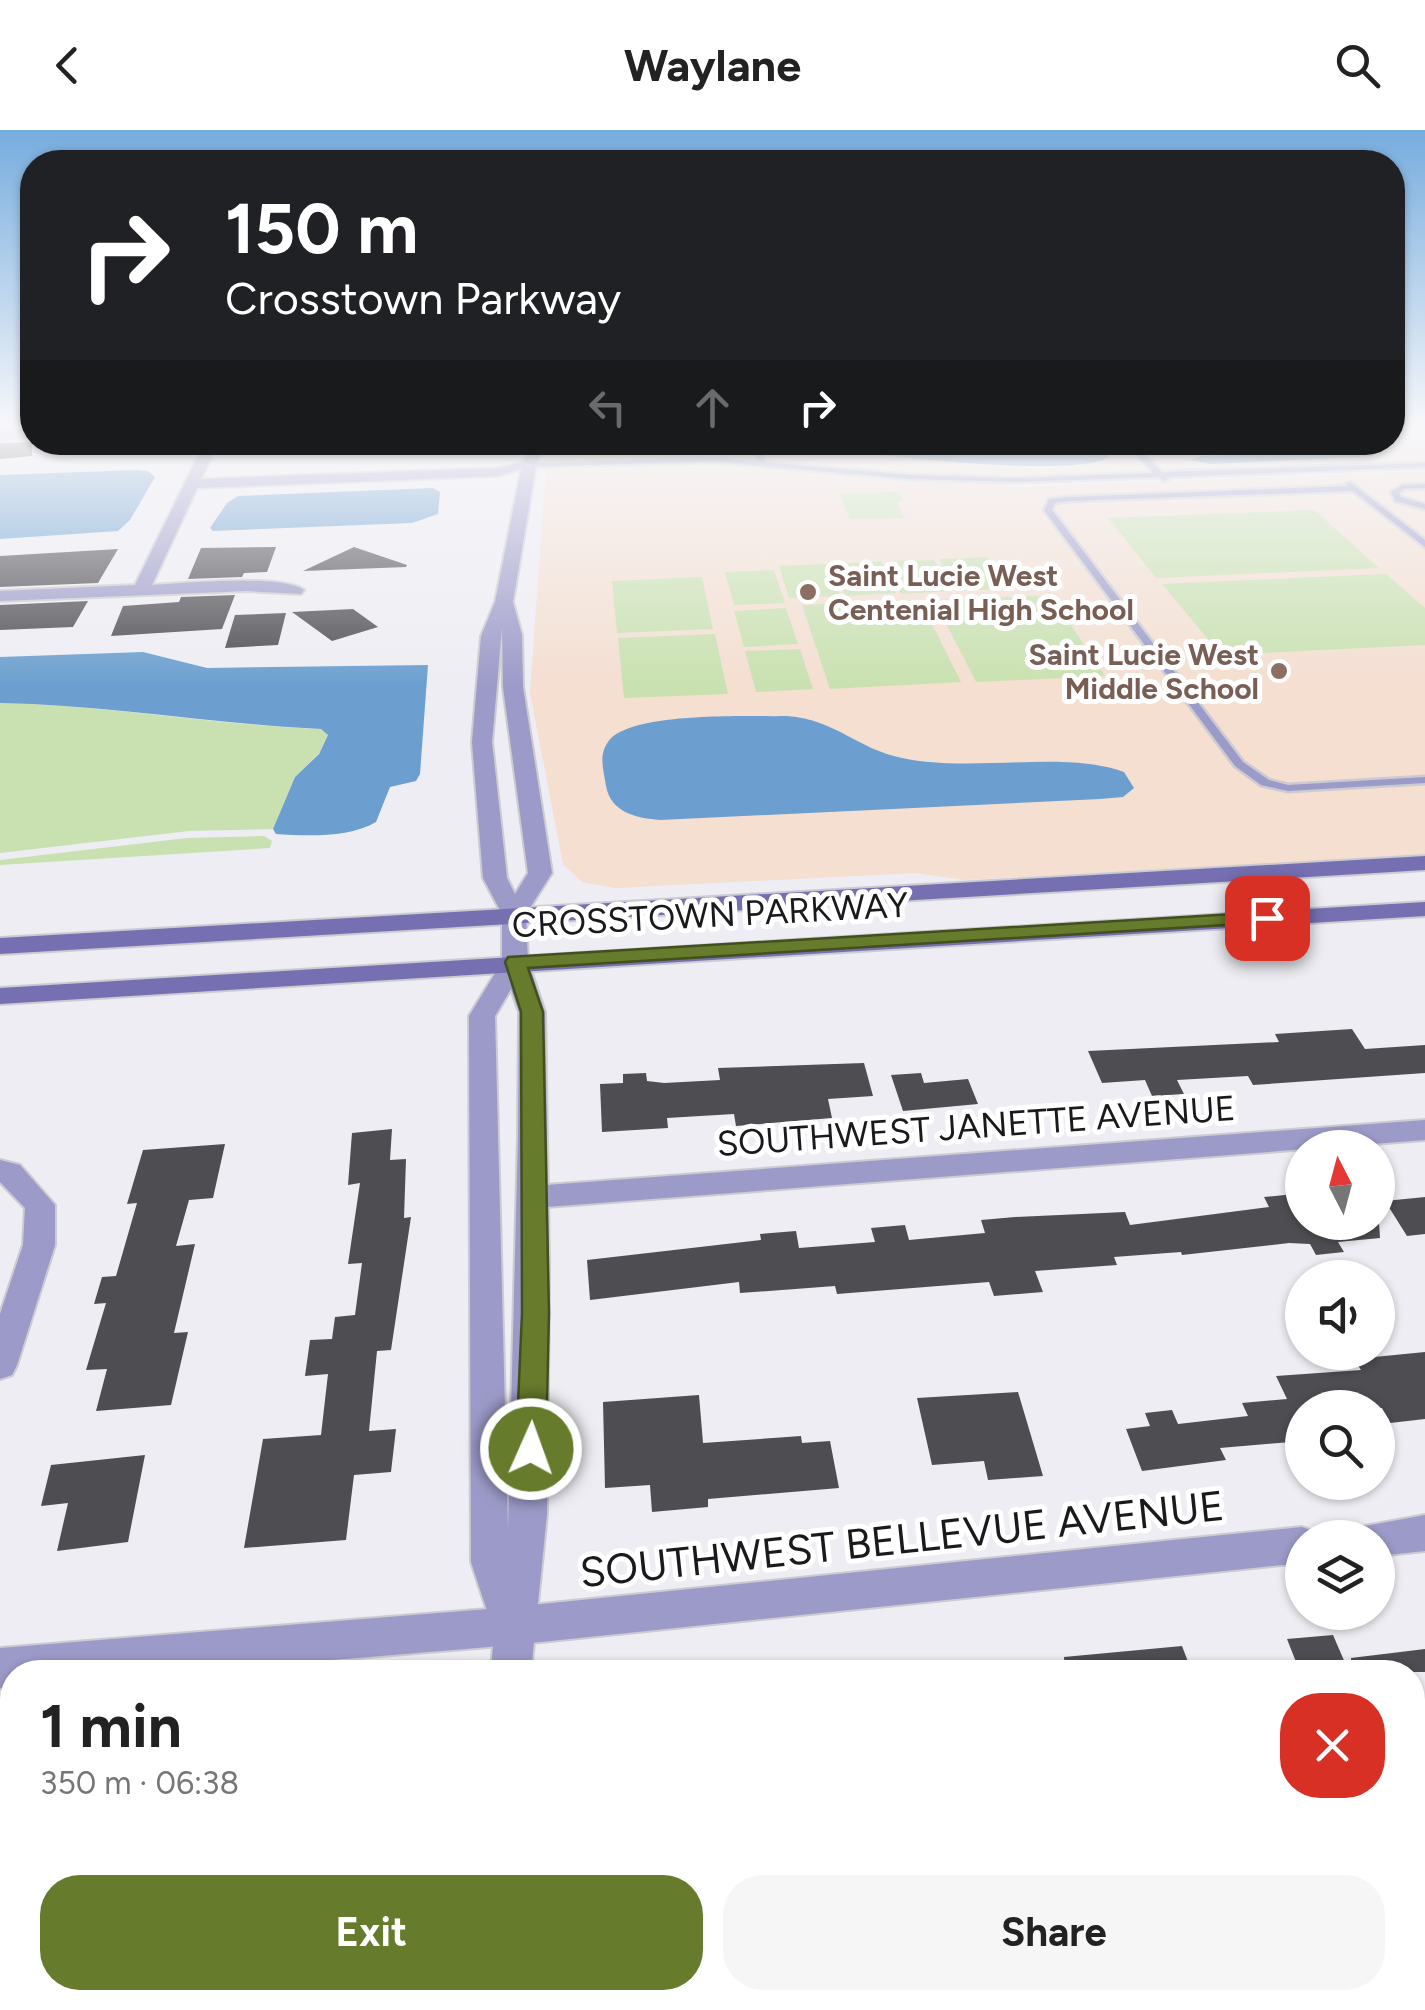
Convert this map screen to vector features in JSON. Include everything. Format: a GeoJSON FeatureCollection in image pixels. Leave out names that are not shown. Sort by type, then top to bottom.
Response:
{"type":"FeatureCollection","features":[{"type":"Feature","properties":{"kind":"main road","name":"CROSSTOWN PARKWAY"},"geometry":{"type":"LineString","coordinates":[[0,946],[1425,863]]}},
{"type":"Feature","properties":{"kind":"main road","name":"CROSSTOWN PARKWAY"},"geometry":{"type":"LineString","coordinates":[[0,996],[1425,908]]}},
{"type":"Feature","properties":{"kind":"street"},"geometry":{"type":"LineString","coordinates":[[141,590],[179,511]]}},
{"type":"Feature","properties":{"kind":"street"},"geometry":{"type":"LineString","coordinates":[[511,1660],[512,1626],[526,1552],[536,1313],[532,1012],[515,962],[514,914],[496,878],[482,742],[490,636],[504,602],[521,511]]}},
{"type":"Feature","properties":{"kind":"street"},"geometry":{"type":"LineString","coordinates":[[0,596],[246,586],[296,590]]}},
{"type":"Feature","properties":{"kind":"street"},"geometry":{"type":"LineString","coordinates":[[504,602],[513,635],[513,687],[540,873],[514,914]]}},
{"type":"Feature","properties":{"kind":"street"},"geometry":{"type":"LineString","coordinates":[[512,1626],[490,1562],[482,1016],[515,962]]}},
{"type":"Feature","properties":{"kind":"street","name":"SOUTHWEST JANETTE AVENUE"},"geometry":{"type":"LineString","coordinates":[[533,1196],[1425,1130]]}},
{"type":"Feature","properties":{"kind":"street"},"geometry":{"type":"LineString","coordinates":[[0,1170],[9,1173],[40,1204],[38,1245],[0,1365]]}},
{"type":"Feature","properties":{"kind":"street"},"geometry":{"type":"LineString","coordinates":[[1395,1536],[1425,1533]]}},
{"type":"Feature","properties":{"kind":"street","name":"SOUTHWEST BELLEVUE AVENUE"},"geometry":{"type":"LineString","coordinates":[[98,1660],[512,1626],[1285,1548]]}},
{"type":"Feature","properties":{"kind":"lane"},"geometry":{"type":"LineString","coordinates":[[1049,511],[1239,764],[1265,783],[1288,788],[1425,780]]}},
{"type":"Feature","properties":{"kind":"lane"},"geometry":{"type":"LineString","coordinates":[[1384,511],[1425,544]]}},
{"type":"Feature","properties":{"kind":"shaded area","name":"Saint Lucie West Centenial High School"},"geometry":{"type":"Polygon","coordinates":[[[543,511],[1425,511],[1425,855],[965,880],[915,873],[615,888],[582,882],[563,864],[530,693],[543,511]]]}},
{"type":"Feature","properties":{"kind":"green space"},"geometry":{"type":"Polygon","coordinates":[[[846,511],[901,511],[905,518],[850,519],[846,511]]]}},
{"type":"Feature","properties":{"kind":"green space"},"geometry":{"type":"Polygon","coordinates":[[[1315,511],[1379,568],[1156,578],[1108,518],[1315,511]]]}},
{"type":"Feature","properties":{"kind":"green space"},"geometry":{"type":"Polygon","coordinates":[[[987,557],[1007,589],[957,591],[939,559],[987,557]]]}},
{"type":"Feature","properties":{"kind":"green space"},"geometry":{"type":"Polygon","coordinates":[[[934,560],[952,591],[901,594],[886,561],[934,560]]]}},
{"type":"Feature","properties":{"kind":"green space"},"geometry":{"type":"Polygon","coordinates":[[[881,561],[896,593],[846,596],[833,564],[881,561]]]}},
{"type":"Feature","properties":{"kind":"green space"},"geometry":{"type":"Polygon","coordinates":[[[827,564],[840,596],[789,598],[779,566],[827,564]]]}},
{"type":"Feature","properties":{"kind":"green space"},"geometry":{"type":"Polygon","coordinates":[[[774,570],[785,603],[734,605],[725,572],[774,570]]]}},
{"type":"Feature","properties":{"kind":"green space"},"geometry":{"type":"Polygon","coordinates":[[[1386,574],[1425,608],[1425,645],[1221,655],[1162,584],[1386,574]]]}},
{"type":"Feature","properties":{"kind":"green space"},"geometry":{"type":"Polygon","coordinates":[[[702,577],[713,629],[617,633],[612,581],[702,577]]]}},
{"type":"Feature","properties":{"kind":"green space"},"geometry":{"type":"Polygon","coordinates":[[[1051,595],[1105,676],[976,682],[934,600],[1051,595]]]}},
{"type":"Feature","properties":{"kind":"green space"},"geometry":{"type":"Polygon","coordinates":[[[920,600],[961,682],[830,689],[802,605],[920,600]]]}},
{"type":"Feature","properties":{"kind":"green space"},"geometry":{"type":"Polygon","coordinates":[[[786,608],[798,644],[744,647],[734,611],[786,608]]]}},
{"type":"Feature","properties":{"kind":"green space"},"geometry":{"type":"Polygon","coordinates":[[[715,634],[728,694],[624,698],[618,638],[715,634]]]}},
{"type":"Feature","properties":{"kind":"green space"},"geometry":{"type":"Polygon","coordinates":[[[800,649],[813,689],[756,692],[745,651],[800,649]]]}},
{"type":"Feature","properties":{"kind":"green space"},"geometry":{"type":"Polygon","coordinates":[[[0,703],[321,729],[328,735],[319,753],[295,777],[273,829],[189,831],[0,853],[0,703]]]}},
{"type":"Feature","properties":{"kind":"green space"},"geometry":{"type":"Polygon","coordinates":[[[264,836],[272,841],[270,848],[0,865],[0,860],[187,838],[264,836]]]}},
{"type":"Feature","properties":{"kind":"water"},"geometry":{"type":"Polygon","coordinates":[[[0,511],[135,511],[118,531],[0,539],[0,511]]]}},
{"type":"Feature","properties":{"kind":"water"},"geometry":{"type":"Polygon","coordinates":[[[222,511],[438,511],[412,523],[213,531],[210,528],[222,511]]]}},
{"type":"Feature","properties":{"kind":"water"},"geometry":{"type":"Polygon","coordinates":[[[143,652],[207,668],[428,665],[420,774],[416,781],[390,787],[376,822],[365,827],[328,835],[276,834],[273,829],[295,777],[319,754],[328,735],[321,729],[0,703],[0,657],[143,652]]]}},
{"type":"Feature","properties":{"kind":"water"},"geometry":{"type":"Polygon","coordinates":[[[787,716],[820,723],[902,758],[1100,766],[1124,772],[1134,788],[1123,797],[1100,799],[660,820],[626,812],[609,795],[603,753],[608,742],[620,732],[664,720],[787,716]]]}},
{"type":"Feature","properties":{"kind":"building"},"geometry":{"type":"Polygon","coordinates":[[[276,547],[267,572],[188,579],[201,548],[276,547]]]}},
{"type":"Feature","properties":{"kind":"building"},"geometry":{"type":"Polygon","coordinates":[[[354,547],[407,565],[303,571],[354,547]]]}},
{"type":"Feature","properties":{"kind":"building"},"geometry":{"type":"Polygon","coordinates":[[[118,549],[98,583],[0,587],[0,556],[118,549]]]}},
{"type":"Feature","properties":{"kind":"building"},"geometry":{"type":"Polygon","coordinates":[[[235,595],[222,629],[111,636],[123,606],[179,602],[181,597],[235,595]]]}},
{"type":"Feature","properties":{"kind":"building"},"geometry":{"type":"Polygon","coordinates":[[[88,601],[73,627],[0,630],[0,605],[88,601]]]}},
{"type":"Feature","properties":{"kind":"building"},"geometry":{"type":"Polygon","coordinates":[[[353,609],[378,627],[332,641],[292,612],[353,609]]]}},
{"type":"Feature","properties":{"kind":"building"},"geometry":{"type":"Polygon","coordinates":[[[286,613],[278,645],[225,648],[235,615],[286,613]]]}},
{"type":"Feature","properties":{"kind":"building"},"geometry":{"type":"Polygon","coordinates":[[[1352,1029],[1365,1049],[1425,1045],[1425,1073],[1253,1085],[1248,1076],[1177,1080],[1184,1094],[1152,1096],[1145,1080],[1102,1083],[1088,1051],[1279,1042],[1275,1034],[1352,1029]]]}},
{"type":"Feature","properties":{"kind":"building"},"geometry":{"type":"Polygon","coordinates":[[[864,1063],[873,1096],[828,1099],[832,1118],[736,1126],[734,1114],[667,1118],[668,1128],[602,1132],[600,1084],[623,1083],[623,1074],[646,1073],[647,1081],[664,1083],[720,1080],[718,1068],[864,1063]]]}},
{"type":"Feature","properties":{"kind":"building"},"geometry":{"type":"Polygon","coordinates":[[[921,1073],[924,1083],[968,1079],[978,1104],[903,1111],[891,1075],[921,1073]]]}},
{"type":"Feature","properties":{"kind":"building"},"geometry":{"type":"Polygon","coordinates":[[[392,1129],[390,1160],[406,1159],[404,1218],[411,1217],[391,1350],[377,1351],[369,1431],[396,1429],[391,1472],[354,1475],[346,1540],[244,1548],[263,1439],[321,1435],[328,1374],[305,1376],[310,1340],[332,1339],[335,1317],[355,1315],[362,1263],[348,1264],[360,1183],[348,1185],[352,1133],[392,1129]]]}},
{"type":"Feature","properties":{"kind":"building"},"geometry":{"type":"Polygon","coordinates":[[[225,1144],[213,1198],[189,1200],[176,1246],[195,1244],[174,1333],[188,1332],[171,1405],[96,1411],[107,1369],[86,1370],[106,1303],[94,1304],[102,1277],[116,1276],[137,1203],[127,1204],[143,1150],[225,1144]]]}},
{"type":"Feature","properties":{"kind":"building"},"geometry":{"type":"Polygon","coordinates":[[[1285,1195],[1285,1240],[1359,1240],[1338,1242],[1344,1252],[1316,1255],[1310,1244],[1289,1243],[1182,1255],[1181,1252],[1114,1257],[1117,1265],[1035,1271],[1043,1292],[994,1296],[989,1282],[837,1294],[835,1286],[740,1293],[739,1282],[590,1300],[587,1260],[761,1240],[760,1234],[796,1231],[799,1248],[875,1242],[871,1228],[905,1225],[909,1240],[985,1233],[981,1220],[1015,1217],[1125,1212],[1130,1225],[1269,1207],[1264,1197],[1285,1195]]]}},
{"type":"Feature","properties":{"kind":"building"},"geometry":{"type":"Polygon","coordinates":[[[1425,1197],[1425,1234],[1407,1236],[1395,1217],[1395,1200],[1425,1197]]]}},
{"type":"Feature","properties":{"kind":"building"},"geometry":{"type":"Polygon","coordinates":[[[1425,1352],[1425,1419],[1395,1422],[1395,1390],[1285,1390],[1285,1395],[1276,1376],[1395,1370],[1395,1355],[1425,1352]]]}},
{"type":"Feature","properties":{"kind":"building"},"geometry":{"type":"Polygon","coordinates":[[[1018,1392],[1043,1476],[988,1480],[984,1461],[932,1465],[917,1398],[1018,1392]]]}},
{"type":"Feature","properties":{"kind":"building"},"geometry":{"type":"Polygon","coordinates":[[[699,1395],[703,1443],[801,1436],[802,1443],[830,1441],[839,1488],[708,1499],[708,1507],[652,1512],[650,1485],[605,1488],[603,1402],[699,1395]]]}},
{"type":"Feature","properties":{"kind":"building"},"geometry":{"type":"Polygon","coordinates":[[[1285,1399],[1285,1442],[1220,1448],[1226,1460],[1142,1471],[1126,1429],[1150,1426],[1145,1413],[1172,1410],[1178,1424],[1248,1416],[1242,1403],[1285,1399]]]}},
{"type":"Feature","properties":{"kind":"building"},"geometry":{"type":"Polygon","coordinates":[[[145,1455],[128,1542],[57,1551],[68,1503],[41,1506],[51,1465],[145,1455]]]}},
{"type":"Feature","properties":{"kind":"building"},"geometry":{"type":"Polygon","coordinates":[[[1333,1635],[1344,1660],[1295,1660],[1287,1639],[1333,1635]]]}},
{"type":"Feature","properties":{"kind":"building"},"geometry":{"type":"Polygon","coordinates":[[[1182,1646],[1187,1660],[1064,1660],[1064,1657],[1182,1646]]]}},
{"type":"Feature","properties":{"kind":"building"},"geometry":{"type":"Polygon","coordinates":[[[1425,1649],[1425,1660],[1351,1658],[1425,1649]]]}},
{"type":"Feature","properties":{"kind":"place","name":"Saint Lucie West Centenial High School"},"geometry":{"type":"Point","coordinates":[808,592]}},
{"type":"Feature","properties":{"kind":"place","name":"Saint Lucie West Middle School"},"geometry":{"type":"Point","coordinates":[1279,671]}},
{"type":"Feature","properties":{"kind":"route"},"geometry":{"type":"LineString","coordinates":[[531,1449],[536,1313],[532,1252],[532,1012],[515,962],[1267,918]]}}]}
